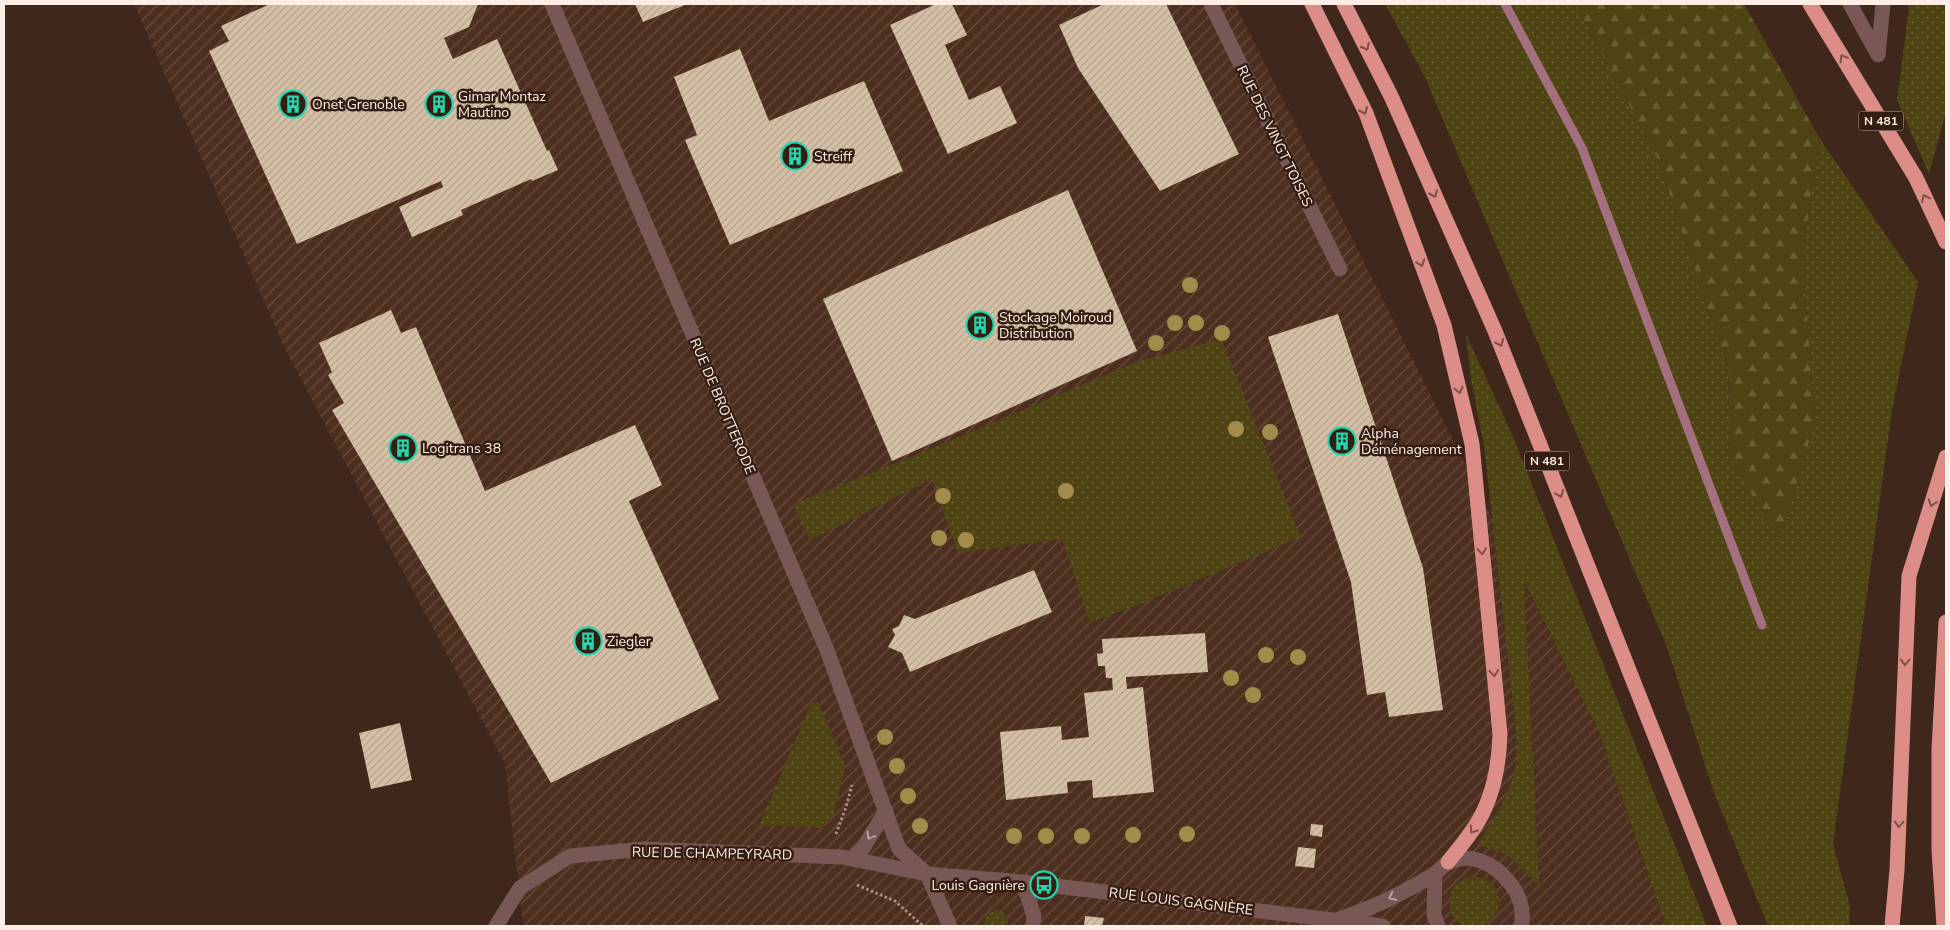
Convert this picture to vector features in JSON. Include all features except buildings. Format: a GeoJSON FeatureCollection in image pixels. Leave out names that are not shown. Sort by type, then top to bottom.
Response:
{"type":"FeatureCollection","features":[{"type":"Feature","properties":{"kind":"highway"},"geometry":{"type":"LineString","coordinates":[[1312,4],[1366,113],[1444,326],[1472,444],[1500,734],[1499,752],[1493,788],[1484,809],[1475,827],[1448,862]]}},
{"type":"Feature","properties":{"kind":"highway","name":"N 481"},"geometry":{"type":"LineString","coordinates":[[1344,4],[1391,96],[1495,331],[1730,926]]}},
{"type":"Feature","properties":{"kind":"highway","name":"N 481"},"geometry":{"type":"LineString","coordinates":[[1810,4],[1916,178],[1946,242]]}},
{"type":"Feature","properties":{"kind":"highway"},"geometry":{"type":"LineString","coordinates":[[1892,926],[1897,870],[1908,576],[1946,457]]}},
{"type":"Feature","properties":{"kind":"highway"},"geometry":{"type":"LineString","coordinates":[[1944,926],[1938,749],[1946,622]]}},
{"type":"Feature","properties":{"kind":"street","name":"RUE DE BROTTERODE"},"geometry":{"type":"LineString","coordinates":[[552,4],[826,650],[899,849],[927,874]]}},
{"type":"Feature","properties":{"kind":"street","name":"RUE DES VINGT TOISES"},"geometry":{"type":"LineString","coordinates":[[1211,4],[1340,269]]}},
{"type":"Feature","properties":{"kind":"street"},"geometry":{"type":"LineString","coordinates":[[1850,4],[1878,54],[1883,4]]}},
{"type":"Feature","properties":{"kind":"street"},"geometry":{"type":"LineString","coordinates":[[852,859],[863,848],[886,811]]}},
{"type":"Feature","properties":{"kind":"street","name":"RUE DE CHAMPEYRARD"},"geometry":{"type":"LineString","coordinates":[[496,926],[520,888],[570,856],[644,849],[842,856],[927,874]]}},
{"type":"Feature","properties":{"kind":"street"},"geometry":{"type":"LineString","coordinates":[[1448,862],[1469,858],[1487,863],[1503,874],[1515,889],[1521,905],[1523,918],[1521,926]]}},
{"type":"Feature","properties":{"kind":"street","name":"RUE LOUIS GAGNIÈRE"},"geometry":{"type":"LineString","coordinates":[[1339,920],[1392,898],[1435,874],[1448,862]]}},
{"type":"Feature","properties":{"kind":"street"},"geometry":{"type":"LineString","coordinates":[[927,874],[950,926]]}},
{"type":"Feature","properties":{"kind":"street","name":"RUE LOUIS GAGNIÈRE"},"geometry":{"type":"LineString","coordinates":[[927,874],[1023,882],[1383,926]]}},
{"type":"Feature","properties":{"kind":"street"},"geometry":{"type":"LineString","coordinates":[[1435,874],[1434,916],[1438,926]]}},
{"type":"Feature","properties":{"kind":"street"},"geometry":{"type":"LineString","coordinates":[[1023,882],[1034,916],[1033,926]]}},
{"type":"Feature","properties":{"kind":"path"},"geometry":{"type":"LineString","coordinates":[[835,836],[840,824]]}},
{"type":"Feature","properties":{"kind":"path"},"geometry":{"type":"LineString","coordinates":[[860,887],[895,901],[923,926]]}},
{"type":"Feature","properties":{"kind":"shaded area"},"geometry":{"type":"Polygon","coordinates":[[[134,4],[1235,4],[1600,734],[1666,926],[523,926],[505,764],[285,349],[134,4]]]}},
{"type":"Feature","properties":{"kind":"green space"},"geometry":{"type":"Polygon","coordinates":[[[1385,4],[1576,4],[1658,160],[1728,368],[1730,458],[1780,541],[1815,421],[1802,257],[1820,139],[1918,282],[1892,410],[1833,844],[1850,906],[1849,926],[1768,926],[1713,790],[1667,647],[1424,75],[1385,4]]]}},
{"type":"Feature","properties":{"kind":"green space"},"geometry":{"type":"Polygon","coordinates":[[[1576,4],[1744,4],[1820,139],[1802,257],[1815,421],[1780,542],[1730,458],[1728,368],[1658,160],[1576,4]]]}},
{"type":"Feature","properties":{"kind":"green space"},"geometry":{"type":"Polygon","coordinates":[[[1907,4],[1946,4],[1946,112],[1929,174],[1897,100],[1909,8],[1907,4]]]}},
{"type":"Feature","properties":{"kind":"green space"},"geometry":{"type":"Polygon","coordinates":[[[1466,334],[1514,439],[1707,926],[1666,926],[1600,734],[1524,581],[1539,886],[1508,855],[1478,844],[1498,812],[1509,789],[1516,765],[1517,748],[1484,445],[1471,379],[1466,334]]]}},
{"type":"Feature","properties":{"kind":"green space"},"geometry":{"type":"Polygon","coordinates":[[[1221,339],[1301,537],[1145,602],[1090,623],[1062,539],[958,553],[932,479],[810,540],[793,504],[892,465],[1139,361],[1221,339]]]}},
{"type":"Feature","properties":{"kind":"green space"},"geometry":{"type":"Polygon","coordinates":[[[818,702],[845,765],[834,815],[823,828],[760,825],[811,703],[818,702]]]}},
{"type":"Feature","properties":{"kind":"green space"},"geometry":{"type":"Polygon","coordinates":[[[1469,877],[1479,877],[1492,884],[1499,897],[1499,907],[1492,920],[1479,927],[1469,927],[1460,923],[1453,916],[1449,907],[1449,897],[1453,888],[1460,881],[1469,877]]]}},
{"type":"Feature","properties":{"kind":"green space"},"geometry":{"type":"Polygon","coordinates":[[[998,909],[1006,915],[1009,926],[983,926],[988,914],[998,909]]]}},
{"type":"Feature","properties":{"kind":"waterway"},"geometry":{"type":"LineString","coordinates":[[1505,4],[1582,148],[1762,625]]}},
{"type":"Feature","properties":{"kind":"place","name":"Onet Grenoble"},"geometry":{"type":"Point","coordinates":[293,104]}},
{"type":"Feature","properties":{"kind":"place","name":"Gimar Montaz Mautino"},"geometry":{"type":"Point","coordinates":[439,104]}},
{"type":"Feature","properties":{"kind":"place","name":"Streiff"},"geometry":{"type":"Point","coordinates":[795,156]}},
{"type":"Feature","properties":{"kind":"place","name":"Stockage Moiroud Distribution"},"geometry":{"type":"Point","coordinates":[980,325]}},
{"type":"Feature","properties":{"kind":"place","name":"Alpha Déménagement"},"geometry":{"type":"Point","coordinates":[1342,441]}},
{"type":"Feature","properties":{"kind":"place","name":"Logitrans 38"},"geometry":{"type":"Point","coordinates":[403,448]}},
{"type":"Feature","properties":{"kind":"place","name":"Ziegler"},"geometry":{"type":"Point","coordinates":[588,641]}},
{"type":"Feature","properties":{"kind":"place","name":"Louis Gagnière"},"geometry":{"type":"Point","coordinates":[1044,885]}}]}
